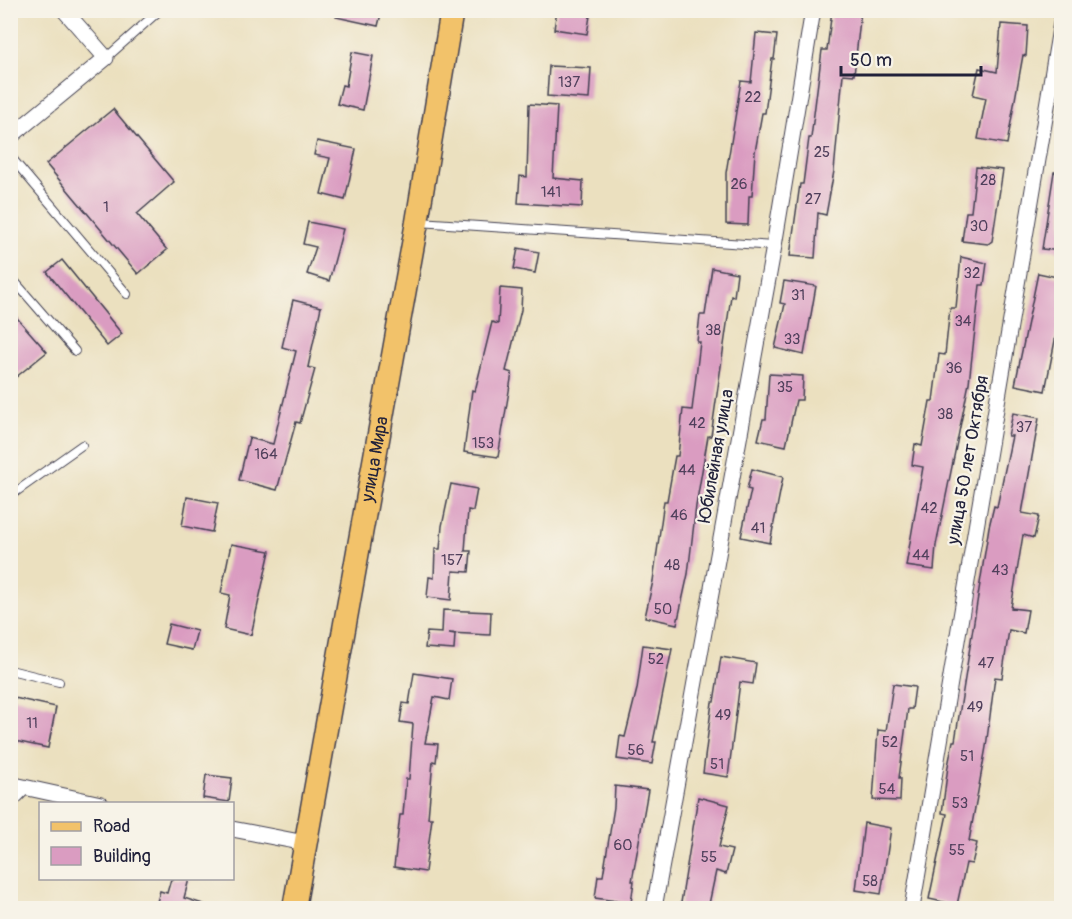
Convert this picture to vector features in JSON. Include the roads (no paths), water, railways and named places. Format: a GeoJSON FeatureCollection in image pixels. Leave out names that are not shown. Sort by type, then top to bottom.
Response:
{"type":"FeatureCollection","features":[{"type":"Feature","properties":{"kind":"main road","name":"улица Мира"},"geometry":{"type":"LineString","coordinates":[[294,909],[417,222],[452,10]]}},
{"type":"Feature","properties":{"kind":"street"},"geometry":{"type":"LineString","coordinates":[[10,137],[106,58],[64,10]]}},
{"type":"Feature","properties":{"kind":"street","name":"Юбилейная улица"},"geometry":{"type":"LineString","coordinates":[[654,909],[774,246],[813,10]]}},
{"type":"Feature","properties":{"kind":"street","name":"улица 50 лет Октября"},"geometry":{"type":"LineString","coordinates":[[912,909],[1062,17]]}},
{"type":"Feature","properties":{"kind":"street"},"geometry":{"type":"LineString","coordinates":[[10,784],[91,802]]}},
{"type":"Feature","properties":{"kind":"street"},"geometry":{"type":"LineString","coordinates":[[234,829],[305,843]]}},
{"type":"Feature","properties":{"kind":"lane"},"geometry":{"type":"LineString","coordinates":[[106,58],[160,10]]}},
{"type":"Feature","properties":{"kind":"lane"},"geometry":{"type":"LineString","coordinates":[[10,156],[127,294]]}},
{"type":"Feature","properties":{"kind":"lane"},"geometry":{"type":"LineString","coordinates":[[417,222],[774,246]]}},
{"type":"Feature","properties":{"kind":"lane"},"geometry":{"type":"LineString","coordinates":[[10,276],[75,351]]}},
{"type":"Feature","properties":{"kind":"lane"},"geometry":{"type":"LineString","coordinates":[[10,496],[82,445]]}},
{"type":"Feature","properties":{"kind":"lane"},"geometry":{"type":"LineString","coordinates":[[10,670],[60,682]]}},
{"type":"Feature","properties":{"kind":"lane"},"geometry":{"type":"LineString","coordinates":[[10,806],[27,789]]}}]}
